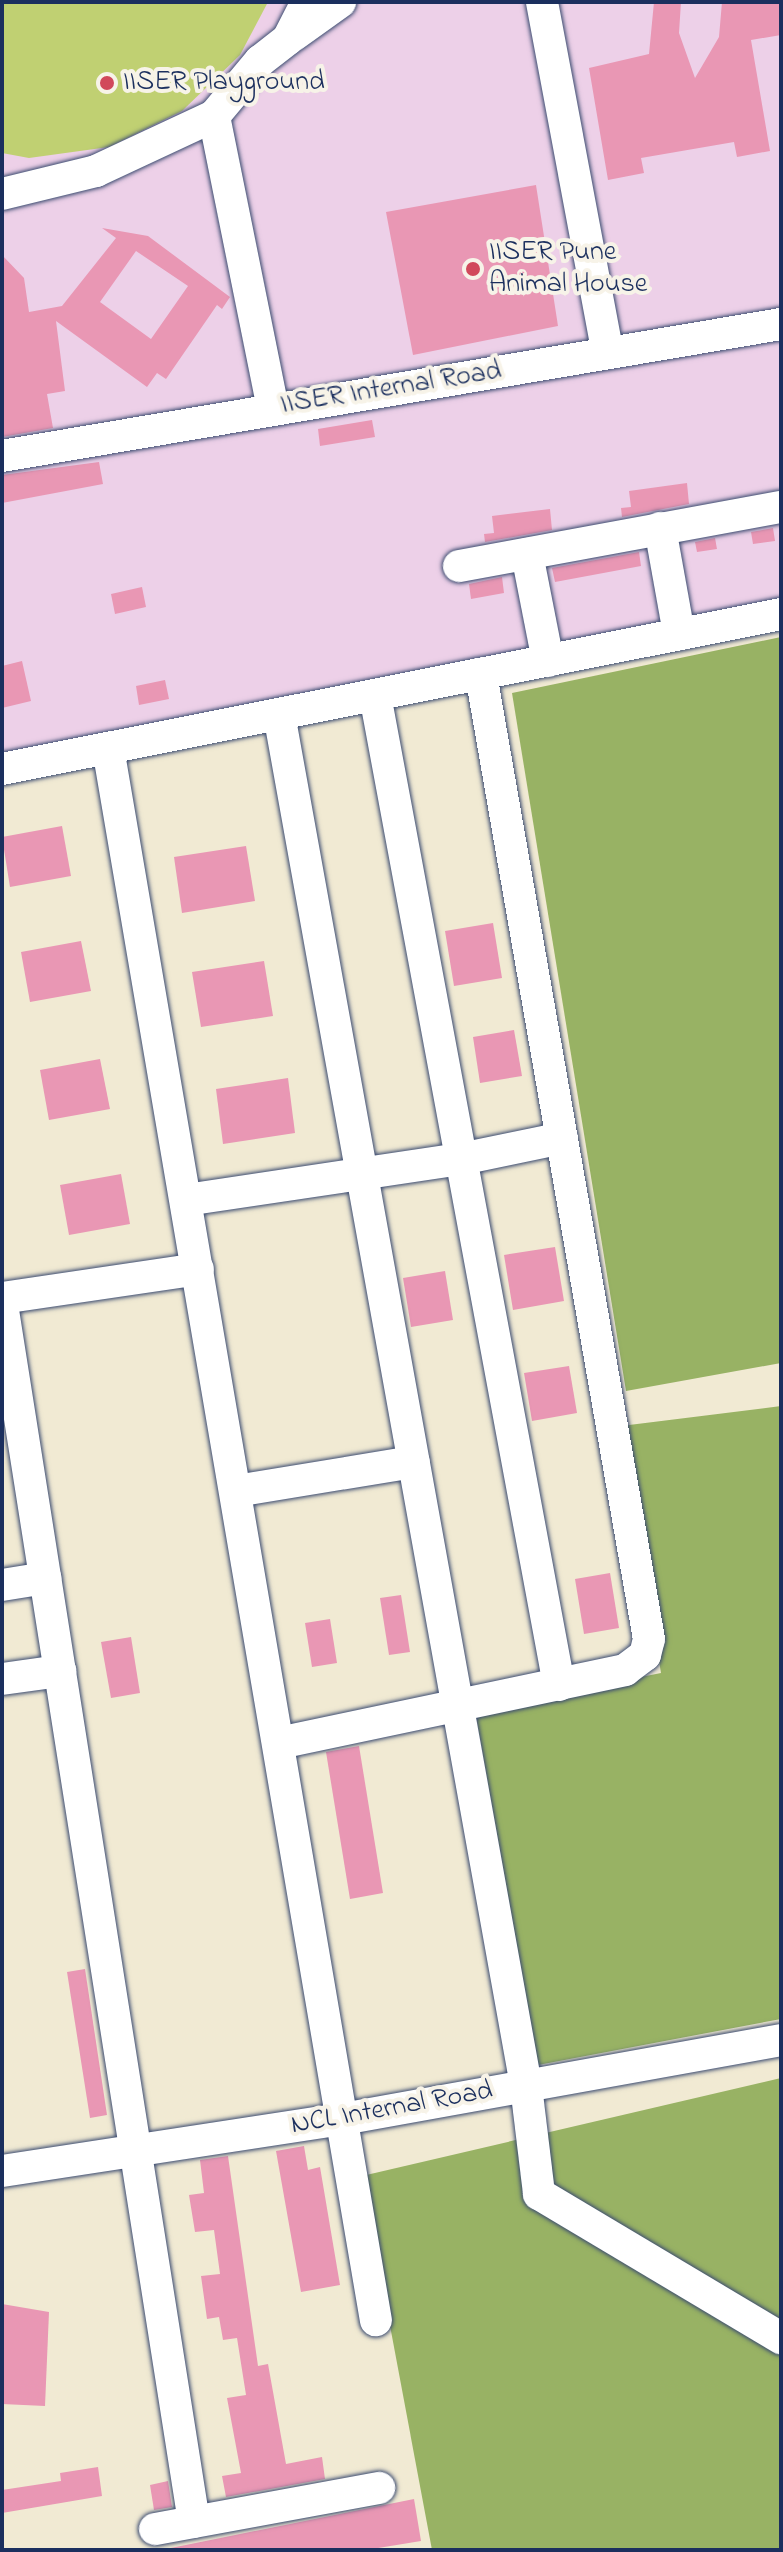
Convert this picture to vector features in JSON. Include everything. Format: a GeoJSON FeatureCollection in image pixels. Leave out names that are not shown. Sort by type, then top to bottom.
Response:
{"type":"FeatureCollection","features":[{"type":"Feature","properties":{"kind":"lane"},"geometry":{"type":"LineString","coordinates":[[288,39],[307,2]]}},
{"type":"Feature","properties":{"kind":"lane"},"geometry":{"type":"LineString","coordinates":[[2,194],[96,171],[214,116],[260,61],[340,2]]}},
{"type":"Feature","properties":{"kind":"lane"},"geometry":{"type":"LineString","coordinates":[[542,2],[608,353]]}},
{"type":"Feature","properties":{"kind":"lane"},"geometry":{"type":"LineString","coordinates":[[214,116],[273,408]]}},
{"type":"Feature","properties":{"kind":"lane","name":"IISER Internal Road"},"geometry":{"type":"LineString","coordinates":[[2,456],[781,324]]}},
{"type":"Feature","properties":{"kind":"lane"},"geometry":{"type":"LineString","coordinates":[[459,566],[781,507]]}},
{"type":"Feature","properties":{"kind":"lane"},"geometry":{"type":"LineString","coordinates":[[660,528],[679,634]]}},
{"type":"Feature","properties":{"kind":"lane"},"geometry":{"type":"LineString","coordinates":[[527,554],[548,661]]}},
{"type":"Feature","properties":{"kind":"lane"},"geometry":{"type":"LineString","coordinates":[[2,769],[781,614]]}},
{"type":"Feature","properties":{"kind":"lane"},"geometry":{"type":"LineString","coordinates":[[279,1743],[458,1709],[625,1670],[645,1655],[649,1639],[481,674]]}},
{"type":"Feature","properties":{"kind":"lane"},"geometry":{"type":"LineString","coordinates":[[375,695],[559,1685]]}},
{"type":"Feature","properties":{"kind":"lane"},"geometry":{"type":"LineString","coordinates":[[279,714],[526,2086],[539,2194],[781,2338]]}},
{"type":"Feature","properties":{"kind":"lane"},"geometry":{"type":"LineString","coordinates":[[108,748],[376,2320]]}},
{"type":"Feature","properties":{"kind":"lane"},"geometry":{"type":"LineString","coordinates":[[186,1200],[461,1159],[562,1138]]}},
{"type":"Feature","properties":{"kind":"lane"},"geometry":{"type":"LineString","coordinates":[[2,1298],[198,1269]]}},
{"type":"Feature","properties":{"kind":"lane"},"geometry":{"type":"LineString","coordinates":[[2,1304],[194,2522]]}},
{"type":"Feature","properties":{"kind":"lane"},"geometry":{"type":"LineString","coordinates":[[236,1491],[414,1462]]}},
{"type":"Feature","properties":{"kind":"lane"},"geometry":{"type":"LineString","coordinates":[[2,1585],[45,1578]]}},
{"type":"Feature","properties":{"kind":"lane"},"geometry":{"type":"LineString","coordinates":[[2,1679],[60,1671]]}},
{"type":"Feature","properties":{"kind":"lane","name":"NCL Internal Road"},"geometry":{"type":"LineString","coordinates":[[2,2171],[343,2119],[781,2040]]}},
{"type":"Feature","properties":{"kind":"lane"},"geometry":{"type":"LineString","coordinates":[[155,2529],[379,2488]]}},
{"type":"Feature","properties":{"kind":"shaded area"},"geometry":{"type":"Polygon","coordinates":[[[2,2],[781,2],[781,618],[2,770],[2,2]]]}},
{"type":"Feature","properties":{"kind":"green space","name":"IISER Playground"},"geometry":{"type":"Polygon","coordinates":[[[2,2],[268,2],[240,55],[182,111],[109,147],[29,158],[2,153],[2,2]]]}},
{"type":"Feature","properties":{"kind":"green space"},"geometry":{"type":"Polygon","coordinates":[[[781,637],[781,1363],[626,1391],[512,693],[781,637]]]}},
{"type":"Feature","properties":{"kind":"green space"},"geometry":{"type":"Polygon","coordinates":[[[781,1406],[781,2019],[538,2065],[475,1710],[661,1673],[621,1426],[781,1406]]]}},
{"type":"Feature","properties":{"kind":"green space"},"geometry":{"type":"Polygon","coordinates":[[[781,2078],[781,2550],[432,2550],[362,2176],[781,2078]]]}},
{"type":"Feature","properties":{"kind":"building"},"geometry":{"type":"Polygon","coordinates":[[[654,2],[681,2],[679,33],[695,78],[719,37],[722,2],[781,2],[781,35],[751,40],[770,151],[737,157],[734,142],[641,158],[644,173],[608,180],[589,68],[649,54],[654,2]]]}},
{"type":"Feature","properties":{"kind":"building","name":"IISER Pune Animal House"},"geometry":{"type":"Polygon","coordinates":[[[536,185],[558,326],[413,355],[386,212],[536,185]]]}},
{"type":"Feature","properties":{"kind":"building"},"geometry":{"type":"Polygon","coordinates":[[[102,228],[148,236],[230,297],[222,309],[217,305],[166,379],[157,373],[147,387],[56,321],[65,391],[47,394],[53,428],[2,437],[2,255],[24,278],[29,312],[62,306],[116,238],[102,228]],[[136,251],[100,302],[151,339],[188,286],[136,251]]]}},
{"type":"Feature","properties":{"kind":"building"},"geometry":{"type":"Polygon","coordinates":[[[372,420],[375,437],[320,446],[318,429],[372,420]]]}},
{"type":"Feature","properties":{"kind":"building"},"geometry":{"type":"Polygon","coordinates":[[[99,462],[103,484],[2,503],[2,475],[99,462]]]}},
{"type":"Feature","properties":{"kind":"building"},"geometry":{"type":"Polygon","coordinates":[[[687,483],[689,504],[622,517],[621,508],[631,507],[629,491],[687,483]]]}},
{"type":"Feature","properties":{"kind":"building"},"geometry":{"type":"Polygon","coordinates":[[[550,509],[552,530],[485,542],[484,534],[494,533],[492,516],[550,509]]]}},
{"type":"Feature","properties":{"kind":"building"},"geometry":{"type":"Polygon","coordinates":[[[773,528],[775,541],[753,544],[751,532],[773,528]]]}},
{"type":"Feature","properties":{"kind":"building"},"geometry":{"type":"Polygon","coordinates":[[[715,538],[717,549],[697,552],[695,542],[715,538]]]}},
{"type":"Feature","properties":{"kind":"building"},"geometry":{"type":"Polygon","coordinates":[[[639,552],[641,566],[555,582],[552,568],[639,552]]]}},
{"type":"Feature","properties":{"kind":"building"},"geometry":{"type":"Polygon","coordinates":[[[502,577],[504,593],[471,599],[469,584],[502,577]]]}},
{"type":"Feature","properties":{"kind":"building"},"geometry":{"type":"Polygon","coordinates":[[[142,587],[146,607],[115,614],[111,594],[142,587]]]}},
{"type":"Feature","properties":{"kind":"building"},"geometry":{"type":"Polygon","coordinates":[[[22,661],[31,701],[2,708],[2,666],[22,661]]]}},
{"type":"Feature","properties":{"kind":"building"},"geometry":{"type":"Polygon","coordinates":[[[165,680],[169,699],[139,705],[136,686],[165,680]]]}},
{"type":"Feature","properties":{"kind":"building"},"geometry":{"type":"Polygon","coordinates":[[[62,826],[71,876],[10,887],[2,837],[62,826]]]}},
{"type":"Feature","properties":{"kind":"building"},"geometry":{"type":"Polygon","coordinates":[[[246,846],[255,901],[182,913],[174,857],[246,846]]]}},
{"type":"Feature","properties":{"kind":"building"},"geometry":{"type":"Polygon","coordinates":[[[493,923],[502,978],[454,986],[445,931],[493,923]]]}},
{"type":"Feature","properties":{"kind":"building"},"geometry":{"type":"Polygon","coordinates":[[[81,941],[91,991],[30,1002],[21,952],[81,941]]]}},
{"type":"Feature","properties":{"kind":"building"},"geometry":{"type":"Polygon","coordinates":[[[264,961],[273,1016],[201,1027],[192,972],[264,961]]]}},
{"type":"Feature","properties":{"kind":"building"},"geometry":{"type":"Polygon","coordinates":[[[514,1030],[522,1076],[480,1083],[473,1037],[514,1030]]]}},
{"type":"Feature","properties":{"kind":"building"},"geometry":{"type":"Polygon","coordinates":[[[100,1059],[110,1109],[49,1120],[40,1070],[100,1059]]]}},
{"type":"Feature","properties":{"kind":"building"},"geometry":{"type":"Polygon","coordinates":[[[288,1078],[295,1133],[223,1144],[216,1089],[288,1078]]]}},
{"type":"Feature","properties":{"kind":"building"},"geometry":{"type":"Polygon","coordinates":[[[121,1174],[130,1224],[69,1235],[60,1185],[121,1174]]]}},
{"type":"Feature","properties":{"kind":"building"},"geometry":{"type":"Polygon","coordinates":[[[555,1247],[564,1301],[513,1310],[504,1255],[555,1247]]]}},
{"type":"Feature","properties":{"kind":"building"},"geometry":{"type":"Polygon","coordinates":[[[445,1271],[453,1320],[411,1327],[403,1278],[445,1271]]]}},
{"type":"Feature","properties":{"kind":"building"},"geometry":{"type":"Polygon","coordinates":[[[569,1366],[577,1413],[532,1421],[524,1373],[569,1366]]]}},
{"type":"Feature","properties":{"kind":"building"},"geometry":{"type":"Polygon","coordinates":[[[610,1573],[619,1628],[584,1634],[575,1579],[610,1573]]]}},
{"type":"Feature","properties":{"kind":"building"},"geometry":{"type":"Polygon","coordinates":[[[401,1595],[410,1652],[389,1655],[380,1598],[401,1595]]]}},
{"type":"Feature","properties":{"kind":"building"},"geometry":{"type":"Polygon","coordinates":[[[330,1619],[337,1663],[312,1667],[305,1623],[330,1619]]]}},
{"type":"Feature","properties":{"kind":"building"},"geometry":{"type":"Polygon","coordinates":[[[131,1637],[140,1693],[111,1698],[101,1642],[131,1637]]]}},
{"type":"Feature","properties":{"kind":"building"},"geometry":{"type":"Polygon","coordinates":[[[359,1746],[383,1893],[350,1899],[326,1752],[359,1746]]]}},
{"type":"Feature","properties":{"kind":"building"},"geometry":{"type":"Polygon","coordinates":[[[85,1969],[107,2115],[90,2118],[67,1972],[85,1969]]]}},
{"type":"Feature","properties":{"kind":"building"},"geometry":{"type":"Polygon","coordinates":[[[304,2146],[308,2170],[320,2167],[340,2285],[301,2292],[276,2151],[304,2146]]]}},
{"type":"Feature","properties":{"kind":"building"},"geometry":{"type":"Polygon","coordinates":[[[228,2156],[258,2366],[268,2364],[286,2464],[322,2457],[325,2479],[226,2497],[222,2476],[241,2473],[227,2398],[246,2395],[237,2338],[223,2340],[219,2317],[207,2319],[201,2276],[220,2274],[214,2230],[195,2232],[189,2195],[204,2193],[200,2160],[228,2156]]]}},
{"type":"Feature","properties":{"kind":"building"},"geometry":{"type":"Polygon","coordinates":[[[2,2304],[49,2312],[45,2406],[2,2404],[2,2304]]]}},
{"type":"Feature","properties":{"kind":"building"},"geometry":{"type":"Polygon","coordinates":[[[98,2467],[102,2496],[2,2513],[2,2490],[61,2481],[60,2473],[98,2467]]]}},
{"type":"Feature","properties":{"kind":"building"},"geometry":{"type":"Polygon","coordinates":[[[168,2481],[172,2507],[154,2510],[150,2485],[168,2481]]]}},
{"type":"Feature","properties":{"kind":"building"},"geometry":{"type":"Polygon","coordinates":[[[414,2499],[421,2541],[366,2550],[161,2550],[414,2499]]]}},
{"type":"Feature","properties":{"kind":"place","name":"IISER Playground"},"geometry":{"type":"Point","coordinates":[107,83]}},
{"type":"Feature","properties":{"kind":"place","name":"IISER Pune Animal House"},"geometry":{"type":"Point","coordinates":[473,269]}}]}
